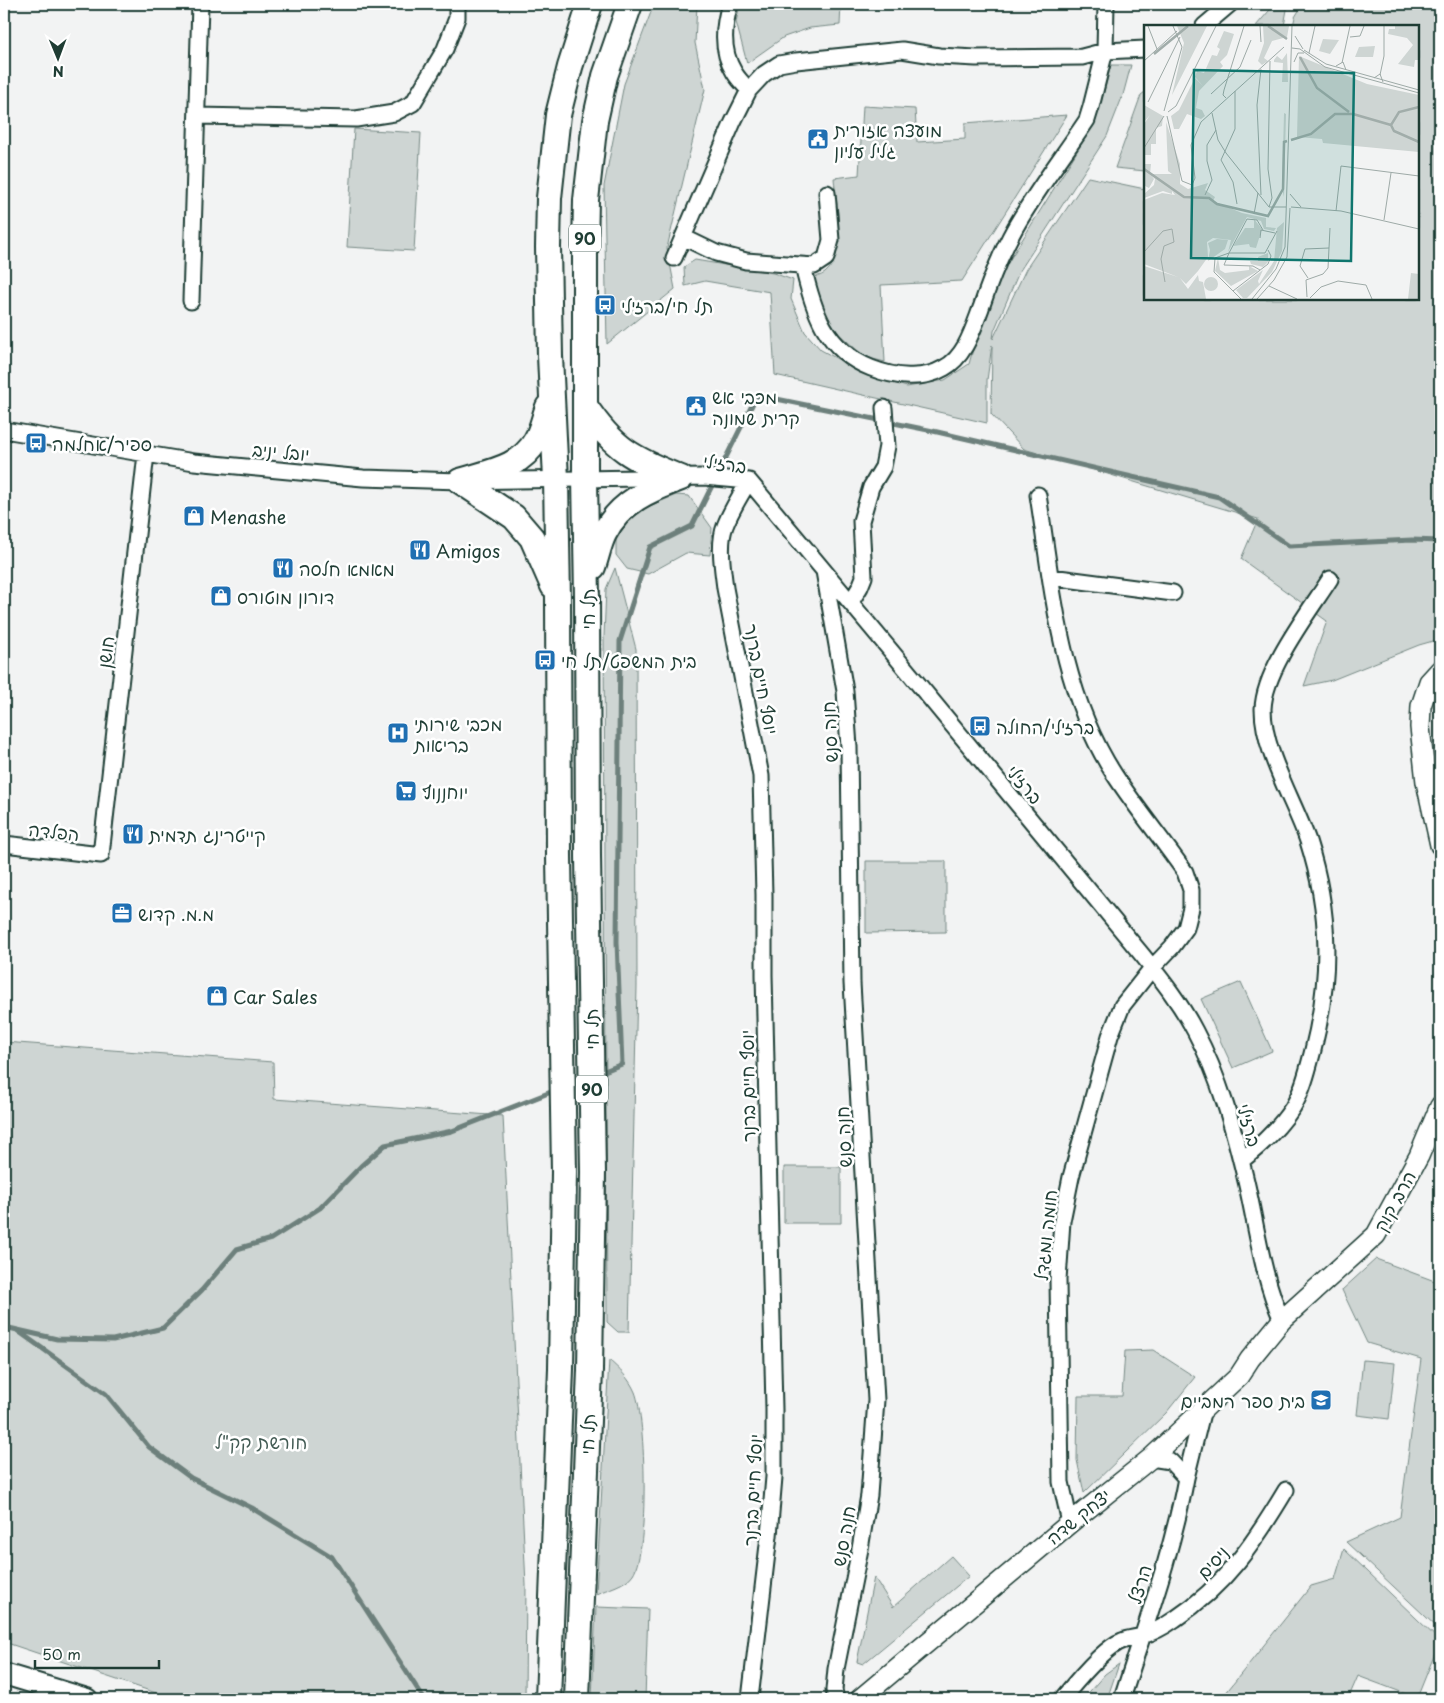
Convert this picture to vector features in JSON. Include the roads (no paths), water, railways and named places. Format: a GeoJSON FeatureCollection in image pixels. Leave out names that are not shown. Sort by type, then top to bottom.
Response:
{"type":"FeatureCollection","features":[{"type":"Feature","properties":{"kind":"highway","name":"90"},"geometry":{"type":"LineString","coordinates":[[556,479],[548,248],[549,198],[558,115],[570,66],[590,4]]}},
{"type":"Feature","properties":{"kind":"highway","name":"90"},"geometry":{"type":"LineString","coordinates":[[585,478],[586,200],[595,121],[605,76],[630,4]]}},
{"type":"Feature","properties":{"kind":"highway"},"geometry":{"type":"LineString","coordinates":[[460,481],[508,466],[524,457],[536,440],[552,396]]}},
{"type":"Feature","properties":{"kind":"highway"},"geometry":{"type":"LineString","coordinates":[[585,406],[599,428],[612,442],[628,454],[681,478]]}},
{"type":"Feature","properties":{"kind":"highway","name":"תל חי"},"geometry":{"type":"LineString","coordinates":[[577,1699],[590,1370],[594,1172],[588,856],[585,478]]}},
{"type":"Feature","properties":{"kind":"highway"},"geometry":{"type":"LineString","coordinates":[[587,586],[604,534],[615,517],[630,502],[648,490],[681,478]]}},
{"type":"Feature","properties":{"kind":"highway","name":"תל חי"},"geometry":{"type":"LineString","coordinates":[[548,1699],[564,1250],[556,479]]}},
{"type":"Feature","properties":{"kind":"highway"},"geometry":{"type":"LineString","coordinates":[[460,481],[514,517],[532,538],[558,598]]}},
{"type":"Feature","properties":{"kind":"main road"},"geometry":{"type":"LineString","coordinates":[[4,1674],[87,1699]]}},
{"type":"Feature","properties":{"kind":"street"},"geometry":{"type":"LineString","coordinates":[[191,301],[200,4]]}},
{"type":"Feature","properties":{"kind":"street"},"geometry":{"type":"LineString","coordinates":[[196,116],[356,118],[394,113],[413,103],[445,49],[457,18],[457,4]]}},
{"type":"Feature","properties":{"kind":"street"},"geometry":{"type":"LineString","coordinates":[[730,4],[723,38],[734,73],[749,90]]}},
{"type":"Feature","properties":{"kind":"street"},"geometry":{"type":"LineString","coordinates":[[803,266],[816,313],[830,339],[851,359],[872,368],[900,376],[925,376],[945,368],[958,357],[972,333],[996,270],[1015,228],[1087,120],[1092,107],[1105,51],[1106,4]]}},
{"type":"Feature","properties":{"kind":"street"},"geometry":{"type":"LineString","coordinates":[[1205,25],[1230,4]]}},
{"type":"Feature","properties":{"kind":"street"},"geometry":{"type":"LineString","coordinates":[[674,258],[733,122],[749,90],[764,74],[778,64],[902,50],[940,56],[976,58],[1082,57],[1105,51],[1144,49]]}},
{"type":"Feature","properties":{"kind":"street"},"geometry":{"type":"LineString","coordinates":[[683,237],[716,253],[746,261],[814,266],[826,258],[832,240],[827,193]]}},
{"type":"Feature","properties":{"kind":"street"},"geometry":{"type":"LineString","coordinates":[[851,602],[864,578],[861,521],[870,487],[883,467],[887,446],[884,408]]}},
{"type":"Feature","properties":{"kind":"street","name":"יובל יניב"},"geometry":{"type":"LineString","coordinates":[[4,430],[101,448],[194,462],[363,478],[460,481],[556,479]]}},
{"type":"Feature","properties":{"kind":"street","name":"חושן"},"geometry":{"type":"LineString","coordinates":[[101,855],[146,454]]}},
{"type":"Feature","properties":{"kind":"street","name":"ברזילי"},"geometry":{"type":"LineString","coordinates":[[556,479],[704,477],[748,481],[851,602],[1174,996],[1195,1032],[1216,1079],[1230,1118],[1264,1272],[1282,1320]]}},
{"type":"Feature","properties":{"kind":"street","name":"יוסף חיים ברנר"},"geometry":{"type":"LineString","coordinates":[[748,481],[724,528],[722,558],[725,588],[761,776],[763,820],[764,975],[774,1477],[770,1536],[750,1699]]}},
{"type":"Feature","properties":{"kind":"street","name":"חומה ומגדל"},"geometry":{"type":"LineString","coordinates":[[1038,495],[1056,612],[1066,660],[1078,701],[1113,773],[1186,872],[1191,890],[1191,908],[1186,928],[1122,1006],[1110,1036],[1070,1176],[1062,1221],[1058,1280],[1061,1482],[1070,1522]]}},
{"type":"Feature","properties":{"kind":"street","name":"חנה סנש"},"geometry":{"type":"LineString","coordinates":[[824,570],[845,691],[849,747],[852,983],[876,1400],[869,1495],[836,1669],[834,1690],[836,1699]]}},
{"type":"Feature","properties":{"kind":"street"},"geometry":{"type":"LineString","coordinates":[[1051,577],[1173,593]]}},
{"type":"Feature","properties":{"kind":"street"},"geometry":{"type":"LineString","coordinates":[[1241,1161],[1275,1131],[1293,1106],[1308,1068],[1320,1024],[1327,974],[1326,930],[1319,880],[1307,840],[1265,732],[1263,708],[1278,660],[1330,579]]}},
{"type":"Feature","properties":{"kind":"street"},"geometry":{"type":"LineString","coordinates":[[1440,670],[1430,682],[1421,706],[1420,727],[1426,782],[1440,845]]}},
{"type":"Feature","properties":{"kind":"street","name":"הפלדה"},"geometry":{"type":"LineString","coordinates":[[4,844],[101,855]]}},
{"type":"Feature","properties":{"kind":"street","name":"הרב קוק"},"geometry":{"type":"LineString","coordinates":[[1282,1320],[1376,1235],[1420,1156],[1440,1106]]}},
{"type":"Feature","properties":{"kind":"street","name":"יצחק שדה"},"geometry":{"type":"LineString","coordinates":[[860,1699],[1070,1522],[1151,1458],[1239,1376],[1282,1320]]}},
{"type":"Feature","properties":{"kind":"street","name":"הרצל"},"geometry":{"type":"LineString","coordinates":[[1122,1699],[1156,1597],[1203,1409]]}},
{"type":"Feature","properties":{"kind":"street"},"geometry":{"type":"LineString","coordinates":[[1151,1458],[1170,1461],[1186,1478]]}},
{"type":"Feature","properties":{"kind":"street","name":"ניסים"},"geometry":{"type":"LineString","coordinates":[[1062,1699],[1110,1648],[1122,1641],[1156,1631],[1204,1599],[1237,1565],[1262,1530],[1286,1490]]}},
{"type":"Feature","properties":{"kind":"waterway"},"geometry":{"type":"LineString","coordinates":[[597,1074],[622,1064],[617,942],[620,641],[650,547],[692,526],[757,395],[933,431],[1219,497],[1289,546],[1412,540],[1440,541]]}},
{"type":"Feature","properties":{"kind":"waterway"},"geometry":{"type":"LineString","coordinates":[[9,1328],[57,1339],[113,1340],[163,1328],[202,1290],[237,1249],[271,1239],[320,1208],[361,1166],[385,1145],[452,1131],[556,1090]]}},
{"type":"Feature","properties":{"kind":"waterway"},"geometry":{"type":"LineString","coordinates":[[18,1331],[106,1394],[149,1447],[191,1478],[252,1508],[332,1557],[424,1699]]}},
{"type":"Feature","properties":{"kind":"place","name":"מועצה אזורית גליל עליון"},"geometry":{"type":"Point","coordinates":[818,139]}},
{"type":"Feature","properties":{"kind":"place","name":"תל חי/ברזילי"},"geometry":{"type":"Point","coordinates":[605,305]}},
{"type":"Feature","properties":{"kind":"place","name":"מכבי אש קרית שמונה"},"geometry":{"type":"Point","coordinates":[696,406]}},
{"type":"Feature","properties":{"kind":"place","name":"ספיר/אחלמה"},"geometry":{"type":"Point","coordinates":[36,443]}},
{"type":"Feature","properties":{"kind":"place","name":"Menashe"},"geometry":{"type":"Point","coordinates":[194,516]}},
{"type":"Feature","properties":{"kind":"place","name":"Amigos"},"geometry":{"type":"Point","coordinates":[420,550]}},
{"type":"Feature","properties":{"kind":"place","name":"מאמא חלסה"},"geometry":{"type":"Point","coordinates":[283,568]}},
{"type":"Feature","properties":{"kind":"place","name":"דורון מוטורס"},"geometry":{"type":"Point","coordinates":[221,596]}},
{"type":"Feature","properties":{"kind":"place","name":"בית המשפט/תל חי"},"geometry":{"type":"Point","coordinates":[545,660]}},
{"type":"Feature","properties":{"kind":"place","name":"ברזילי/החולה"},"geometry":{"type":"Point","coordinates":[980,726]}},
{"type":"Feature","properties":{"kind":"place","name":"מכבי שירותי בריאות"},"geometry":{"type":"Point","coordinates":[398,733]}},
{"type":"Feature","properties":{"kind":"place","name":"יוחננוף"},"geometry":{"type":"Point","coordinates":[406,791]}},
{"type":"Feature","properties":{"kind":"place","name":"קייטרינג תדמית"},"geometry":{"type":"Point","coordinates":[133,834]}},
{"type":"Feature","properties":{"kind":"place","name":"מ.מ. קדוש"},"geometry":{"type":"Point","coordinates":[122,913]}},
{"type":"Feature","properties":{"kind":"place","name":"Car Sales"},"geometry":{"type":"Point","coordinates":[217,996]}},
{"type":"Feature","properties":{"kind":"place","name":"בית ספר רמביים"},"geometry":{"type":"Point","coordinates":[1321,1400]}},
{"type":"Feature","properties":{"kind":"park label","name":"חורשת קק\"ל"},"geometry":{"type":"Point","coordinates":[261,1441]}}]}
